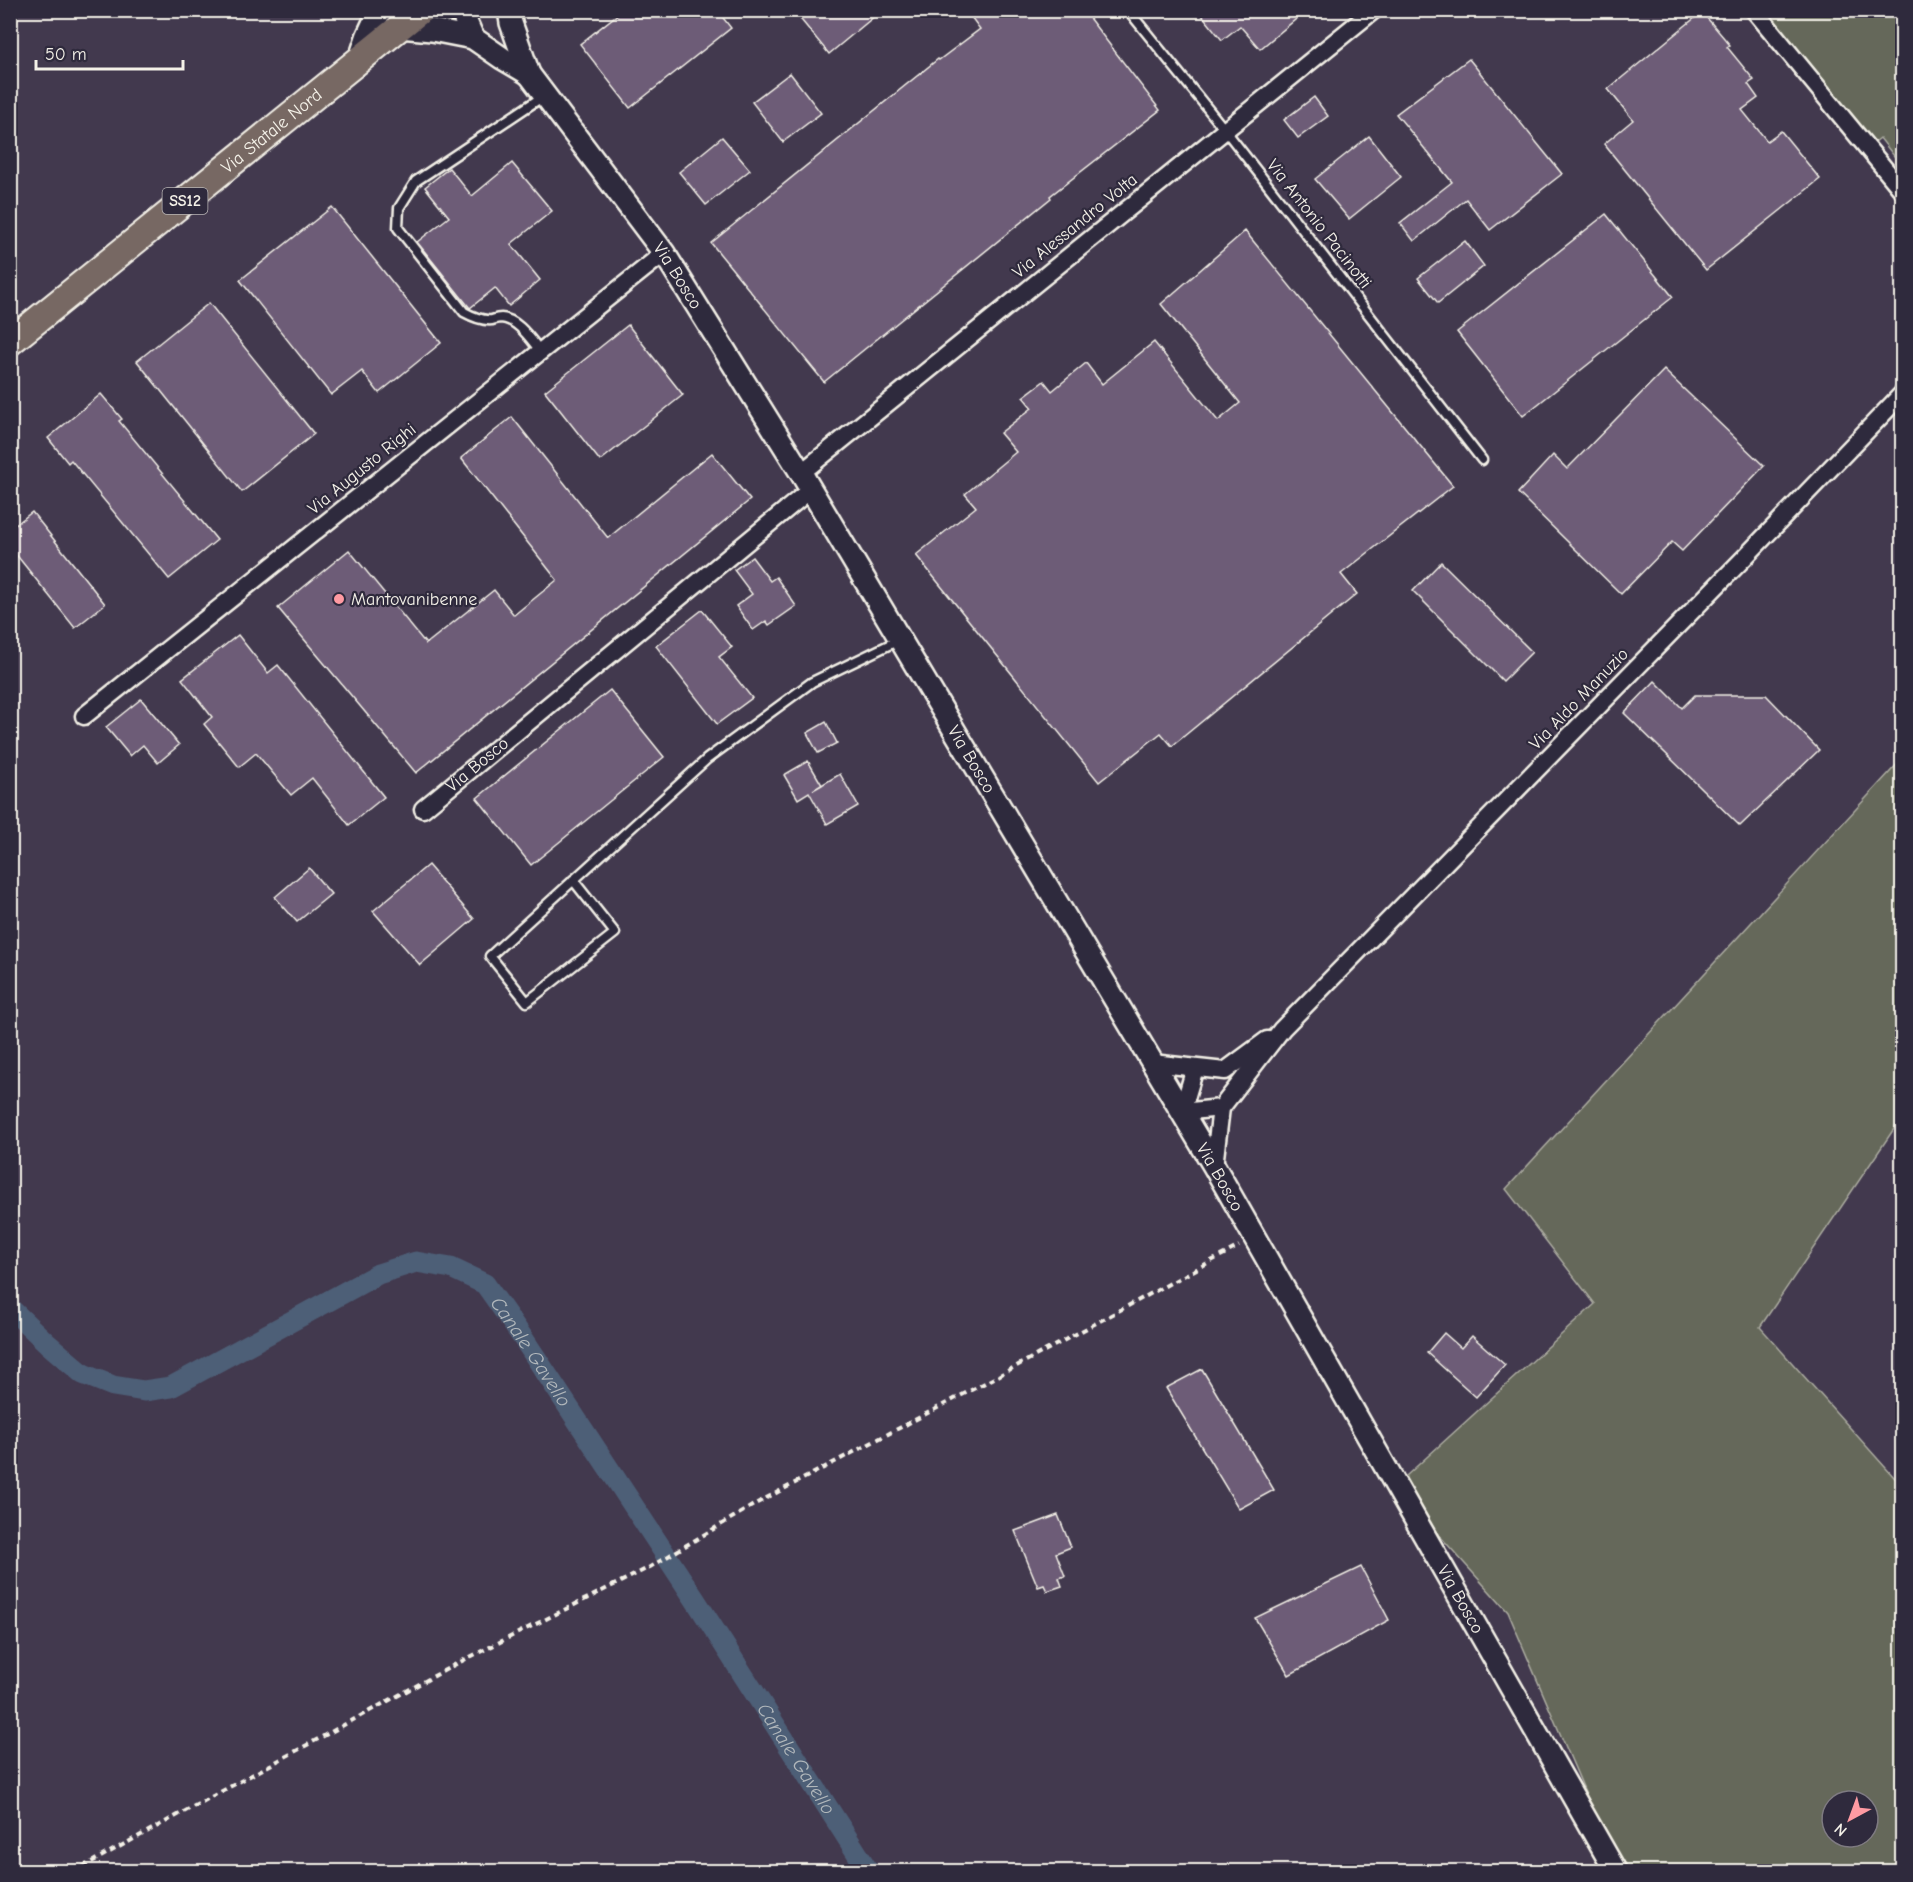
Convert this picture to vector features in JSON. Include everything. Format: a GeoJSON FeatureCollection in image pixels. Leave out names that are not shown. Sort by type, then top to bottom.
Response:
{"type":"FeatureCollection","features":[{"type":"Feature","properties":{"kind":"main road"},"geometry":{"type":"LineString","coordinates":[[360,60],[380,10]]}},
{"type":"Feature","properties":{"kind":"main road","name":"Via Statale Nord"},"geometry":{"type":"LineString","coordinates":[[10,342],[422,10]]}},
{"type":"Feature","properties":{"kind":"street"},"geometry":{"type":"LineString","coordinates":[[461,10],[473,38]]}},
{"type":"Feature","properties":{"kind":"street","name":"Via Alessandro Volta"},"geometry":{"type":"LineString","coordinates":[[806,481],[1225,130],[1374,10]]}},
{"type":"Feature","properties":{"kind":"street"},"geometry":{"type":"LineString","coordinates":[[1754,10],[1902,190]]}},
{"type":"Feature","properties":{"kind":"street","name":"Via Bosco"},"geometry":{"type":"LineString","coordinates":[[505,15],[529,74],[664,253],[806,481],[1214,1166],[1616,1872]]}},
{"type":"Feature","properties":{"kind":"street","name":"Via Bosco"},"geometry":{"type":"LineString","coordinates":[[400,27],[432,30],[473,38],[529,74]]}},
{"type":"Feature","properties":{"kind":"street","name":"Via Augusto Righi"},"geometry":{"type":"LineString","coordinates":[[84,716],[664,253]]}},
{"type":"Feature","properties":{"kind":"street","name":"Via Aldo Manuzio"},"geometry":{"type":"LineString","coordinates":[[1221,1108],[1282,1029],[1902,394]]}},
{"type":"Feature","properties":{"kind":"street","name":"Via Bosco"},"geometry":{"type":"LineString","coordinates":[[423,809],[806,481]]}},
{"type":"Feature","properties":{"kind":"street","name":"Via Aldo Manuzio"},"geometry":{"type":"LineString","coordinates":[[1152,1063],[1225,1071],[1282,1029]]}},
{"type":"Feature","properties":{"kind":"street"},"geometry":{"type":"LineString","coordinates":[[1196,1068],[1182,1112],[1221,1108],[1214,1166]]}},
{"type":"Feature","properties":{"kind":"lane","name":"Via Antonio Pacinotti"},"geometry":{"type":"LineString","coordinates":[[1128,10],[1225,130],[1482,460]]}},
{"type":"Feature","properties":{"kind":"lane"},"geometry":{"type":"LineString","coordinates":[[540,352],[514,323],[502,318],[489,320],[475,318],[464,312],[398,228],[399,208],[416,181],[545,95]]}},
{"type":"Feature","properties":{"kind":"lane"},"geometry":{"type":"LineString","coordinates":[[573,879],[615,933],[527,1002],[490,956],[573,879],[707,759],[812,682],[900,639]]}},
{"type":"Feature","properties":{"kind":"path"},"geometry":{"type":"LineString","coordinates":[[73,1872],[458,1663],[644,1570],[757,1503],[1255,1238]]}},
{"type":"Feature","properties":{"kind":"green space"},"geometry":{"type":"Polygon","coordinates":[[[1768,11],[1902,11],[1902,166],[1880,138],[1874,143],[1768,11]]]}},
{"type":"Feature","properties":{"kind":"green space"},"geometry":{"type":"Polygon","coordinates":[[[1902,759],[1902,1117],[1760,1327],[1902,1486],[1902,1871],[1619,1871],[1508,1612],[1395,1486],[1595,1304],[1506,1189],[1902,759]]]}},
{"type":"Feature","properties":{"kind":"building"},"geometry":{"type":"Polygon","coordinates":[[[623,10],[717,10],[731,28],[630,108],[580,44],[623,10]]]}},
{"type":"Feature","properties":{"kind":"building"},"geometry":{"type":"Polygon","coordinates":[[[793,10],[882,10],[829,54],[793,10]]]}},
{"type":"Feature","properties":{"kind":"building"},"geometry":{"type":"Polygon","coordinates":[[[966,10],[1083,10],[1160,110],[1050,196],[1051,198],[824,382],[711,243],[938,59],[980,29],[966,10]]]}},
{"type":"Feature","properties":{"kind":"building"},"geometry":{"type":"Polygon","coordinates":[[[1198,10],[1307,10],[1260,49],[1240,26],[1222,40],[1198,10]]]}},
{"type":"Feature","properties":{"kind":"building"},"geometry":{"type":"Polygon","coordinates":[[[1702,12],[1730,45],[1727,47],[1754,80],[1748,84],[1758,98],[1742,110],[1767,141],[1781,131],[1820,179],[1706,270],[1604,144],[1633,120],[1608,89],[1702,12]]]}},
{"type":"Feature","properties":{"kind":"building"},"geometry":{"type":"Polygon","coordinates":[[[1469,59],[1562,174],[1490,230],[1466,199],[1414,241],[1400,223],[1452,182],[1396,114],[1469,59]]]}},
{"type":"Feature","properties":{"kind":"building"},"geometry":{"type":"Polygon","coordinates":[[[790,73],[821,113],[783,142],[752,102],[790,73]]]}},
{"type":"Feature","properties":{"kind":"building"},"geometry":{"type":"Polygon","coordinates":[[[1314,97],[1328,116],[1298,138],[1284,120],[1314,97]]]}},
{"type":"Feature","properties":{"kind":"building"},"geometry":{"type":"Polygon","coordinates":[[[1369,136],[1401,177],[1349,219],[1315,179],[1369,136]]]}},
{"type":"Feature","properties":{"kind":"building"},"geometry":{"type":"Polygon","coordinates":[[[722,137],[750,170],[706,205],[679,172],[722,137]]]}},
{"type":"Feature","properties":{"kind":"building"},"geometry":{"type":"Polygon","coordinates":[[[512,163],[552,211],[511,244],[540,280],[509,306],[495,288],[470,308],[417,242],[449,217],[425,187],[449,168],[472,196],[512,163]]]}},
{"type":"Feature","properties":{"kind":"building"},"geometry":{"type":"Polygon","coordinates":[[[332,207],[441,343],[379,393],[362,371],[331,395],[240,280],[332,207]]]}},
{"type":"Feature","properties":{"kind":"building"},"geometry":{"type":"Polygon","coordinates":[[[1606,214],[1673,297],[1523,416],[1457,332],[1606,214]]]}},
{"type":"Feature","properties":{"kind":"building"},"geometry":{"type":"Polygon","coordinates":[[[1245,231],[1453,486],[1341,574],[1357,594],[1172,746],[1161,733],[1099,782],[916,555],[976,507],[965,494],[1016,452],[1000,433],[1032,408],[1023,397],[1044,381],[1052,391],[1086,363],[1102,384],[1154,342],[1218,421],[1240,403],[1161,304],[1245,231]]]}},
{"type":"Feature","properties":{"kind":"building"},"geometry":{"type":"Polygon","coordinates":[[[1465,241],[1484,266],[1438,303],[1418,278],[1465,241]]]}},
{"type":"Feature","properties":{"kind":"building"},"geometry":{"type":"Polygon","coordinates":[[[209,303],[314,434],[242,492],[137,361],[209,303]]]}},
{"type":"Feature","properties":{"kind":"building"},"geometry":{"type":"Polygon","coordinates":[[[628,325],[683,395],[600,461],[545,391],[628,325]]]}},
{"type":"Feature","properties":{"kind":"building"},"geometry":{"type":"Polygon","coordinates":[[[1664,370],[1764,466],[1682,551],[1672,542],[1621,594],[1518,493],[1553,455],[1567,469],[1664,370]]]}},
{"type":"Feature","properties":{"kind":"building"},"geometry":{"type":"Polygon","coordinates":[[[101,394],[122,419],[119,421],[217,540],[169,579],[71,460],[68,463],[48,438],[101,394]]]}},
{"type":"Feature","properties":{"kind":"building","name":"Mantovanibenne"},"geometry":{"type":"Polygon","coordinates":[[[512,417],[608,538],[712,453],[750,500],[416,773],[278,608],[349,550],[426,644],[494,590],[514,615],[557,580],[461,458],[512,417]]]}},
{"type":"Feature","properties":{"kind":"building"},"geometry":{"type":"Polygon","coordinates":[[[32,512],[105,604],[75,628],[10,547],[10,529],[32,512]]]}},
{"type":"Feature","properties":{"kind":"building"},"geometry":{"type":"Polygon","coordinates":[[[752,557],[770,581],[776,577],[796,606],[769,625],[766,621],[753,630],[736,606],[752,594],[734,570],[752,557]]]}},
{"type":"Feature","properties":{"kind":"building"},"geometry":{"type":"Polygon","coordinates":[[[1441,562],[1532,652],[1503,681],[1413,591],[1441,562]]]}},
{"type":"Feature","properties":{"kind":"building"},"geometry":{"type":"Polygon","coordinates":[[[702,610],[732,647],[719,657],[752,698],[717,724],[656,646],[702,610]]]}},
{"type":"Feature","properties":{"kind":"building"},"geometry":{"type":"Polygon","coordinates":[[[238,635],[268,673],[278,665],[384,797],[349,825],[312,778],[291,795],[256,753],[239,767],[204,724],[212,717],[182,679],[238,635]]]}},
{"type":"Feature","properties":{"kind":"building"},"geometry":{"type":"Polygon","coordinates":[[[1655,681],[1682,708],[1695,695],[1766,695],[1819,750],[1740,826],[1624,713],[1655,681]]]}},
{"type":"Feature","properties":{"kind":"building"},"geometry":{"type":"Polygon","coordinates":[[[610,690],[664,757],[531,865],[477,798],[610,690]]]}},
{"type":"Feature","properties":{"kind":"building"},"geometry":{"type":"Polygon","coordinates":[[[141,699],[179,745],[158,763],[143,745],[130,756],[106,727],[141,699]]]}},
{"type":"Feature","properties":{"kind":"building"},"geometry":{"type":"Polygon","coordinates":[[[826,722],[837,743],[818,753],[807,733],[826,722]]]}},
{"type":"Feature","properties":{"kind":"building"},"geometry":{"type":"Polygon","coordinates":[[[808,761],[822,785],[840,774],[858,806],[827,824],[809,792],[798,799],[784,775],[808,761]]]}},
{"type":"Feature","properties":{"kind":"building"},"geometry":{"type":"Polygon","coordinates":[[[428,865],[474,919],[420,965],[373,911],[428,865]]]}},
{"type":"Feature","properties":{"kind":"building"},"geometry":{"type":"Polygon","coordinates":[[[309,868],[331,894],[297,922],[275,897],[309,868]]]}},
{"type":"Feature","properties":{"kind":"building"},"geometry":{"type":"Polygon","coordinates":[[[1444,1333],[1461,1348],[1472,1336],[1505,1365],[1476,1397],[1427,1353],[1444,1333]]]}},
{"type":"Feature","properties":{"kind":"building"},"geometry":{"type":"Polygon","coordinates":[[[1202,1369],[1274,1490],[1239,1509],[1166,1388],[1202,1369]]]}},
{"type":"Feature","properties":{"kind":"building"},"geometry":{"type":"Polygon","coordinates":[[[1058,1515],[1071,1547],[1056,1553],[1065,1576],[1059,1578],[1062,1586],[1047,1591],[1044,1585],[1038,1587],[1015,1531],[1058,1515]]]}},
{"type":"Feature","properties":{"kind":"building"},"geometry":{"type":"Polygon","coordinates":[[[1361,1567],[1389,1620],[1289,1675],[1255,1618],[1361,1567]]]}},
{"type":"Feature","properties":{"kind":"waterway","name":"Canale Gavello"},"geometry":{"type":"LineString","coordinates":[[10,1308],[83,1374],[113,1386],[144,1391],[171,1387],[378,1274],[416,1262],[451,1268],[485,1284],[696,1601],[869,1872]]}},
{"type":"Feature","properties":{"kind":"place","name":"Mantovanibenne"},"geometry":{"type":"Point","coordinates":[339,599]}}]}
